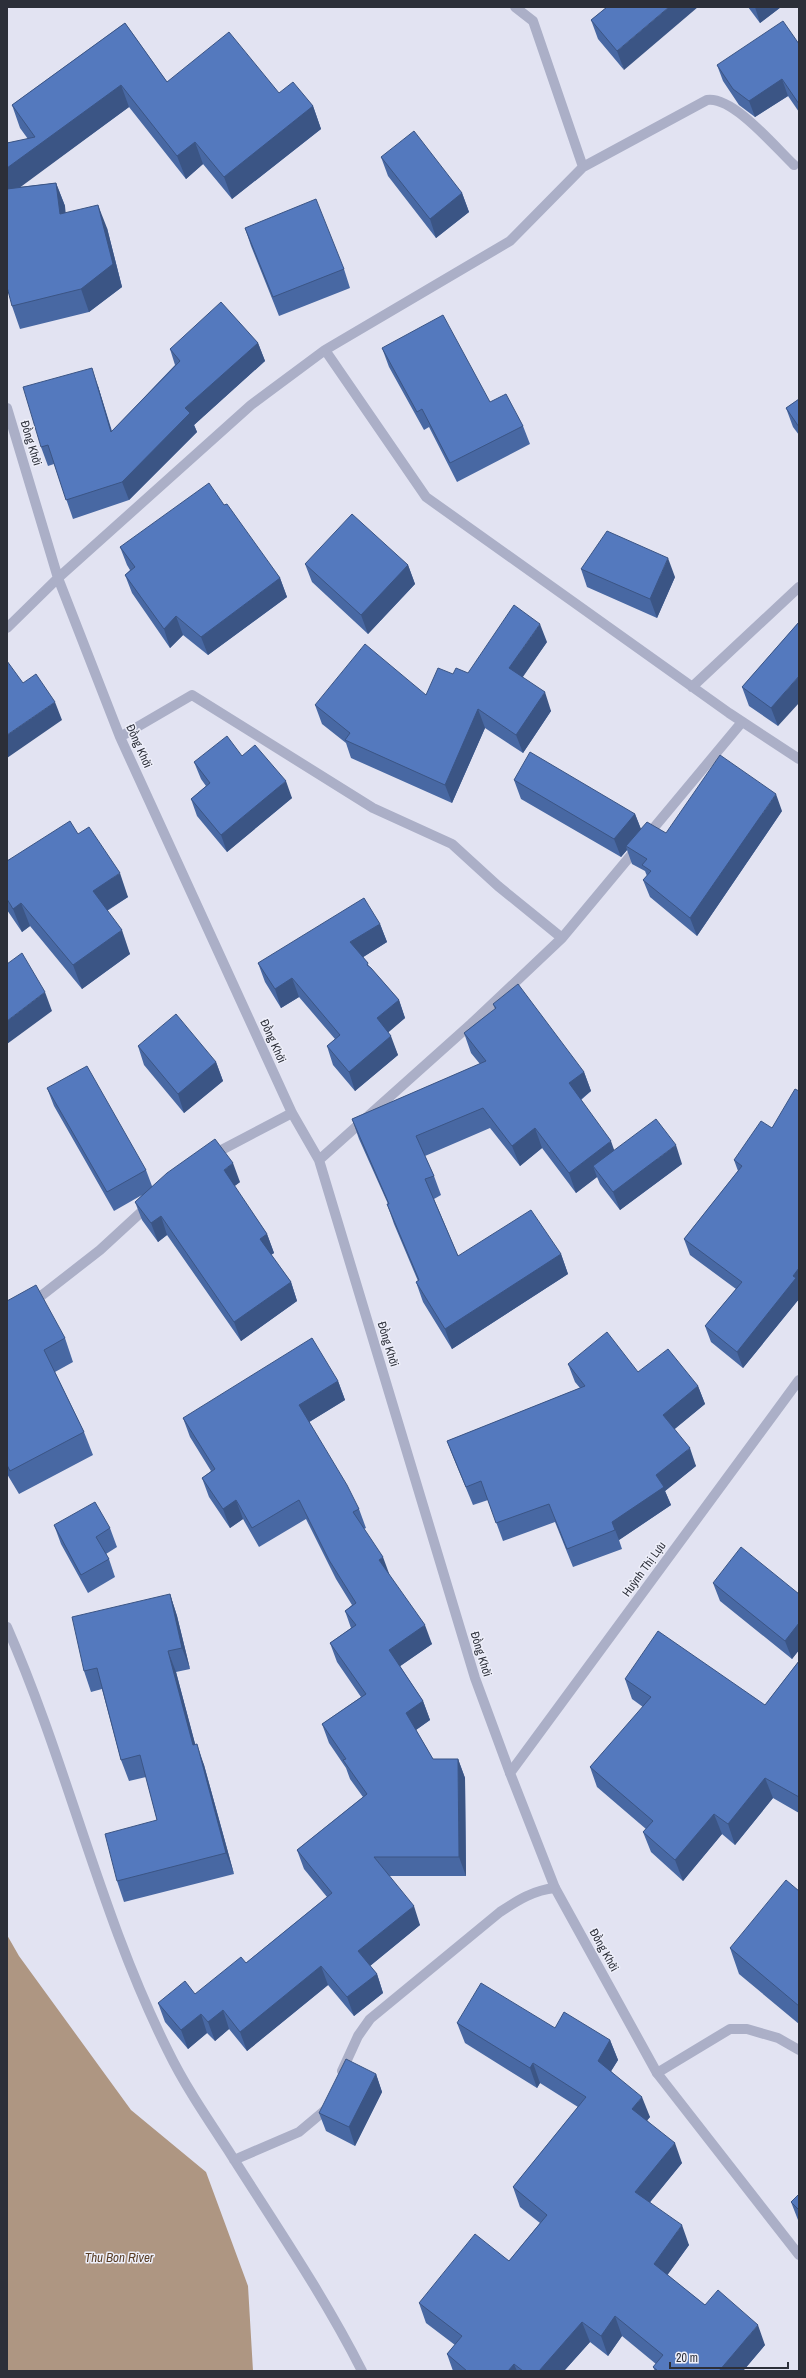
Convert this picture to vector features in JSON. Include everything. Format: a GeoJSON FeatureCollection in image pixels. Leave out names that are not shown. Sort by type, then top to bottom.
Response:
{"type":"FeatureCollection","features":[{"type":"Feature","properties":{"kind":"street"},"geometry":{"type":"LineString","coordinates":[[515,7],[533,21],[583,167]]}},
{"type":"Feature","properties":{"kind":"street"},"geometry":{"type":"LineString","coordinates":[[7,628],[58,578],[251,405],[325,350],[510,241],[583,167],[707,100],[715,99],[732,106],[794,165]]}},
{"type":"Feature","properties":{"kind":"street"},"geometry":{"type":"LineString","coordinates":[[325,350],[426,497],[692,687],[799,759]]}},
{"type":"Feature","properties":{"kind":"street","name":"Đồng Khởi"},"geometry":{"type":"LineString","coordinates":[[7,408],[58,578],[120,737],[292,1113],[319,1160],[475,1678],[555,1888],[657,2073],[799,2255]]}},
{"type":"Feature","properties":{"kind":"street"},"geometry":{"type":"LineString","coordinates":[[692,687],[799,587]]}},
{"type":"Feature","properties":{"kind":"street"},"geometry":{"type":"LineString","coordinates":[[120,737],[192,695],[373,808],[452,844],[498,886],[562,938]]}},
{"type":"Feature","properties":{"kind":"street"},"geometry":{"type":"LineString","coordinates":[[319,1160],[471,1024],[562,938],[742,722]]}},
{"type":"Feature","properties":{"kind":"street"},"geometry":{"type":"LineString","coordinates":[[203,1160],[292,1113]]}},
{"type":"Feature","properties":{"kind":"street"},"geometry":{"type":"LineString","coordinates":[[23,1309],[84,1264],[156,1199]]}},
{"type":"Feature","properties":{"kind":"street","name":"Huỳnh Thị Lựu"},"geometry":{"type":"LineString","coordinates":[[510,1773],[799,1380]]}},
{"type":"Feature","properties":{"kind":"street"},"geometry":{"type":"LineString","coordinates":[[7,1627],[30,1678],[68,1783],[113,1924],[168,2051],[193,2097],[331,2313],[362,2371]]}},
{"type":"Feature","properties":{"kind":"street"},"geometry":{"type":"LineString","coordinates":[[339,2078],[358,2036],[370,2019],[500,1912],[520,1899],[542,1890],[555,1888]]}},
{"type":"Feature","properties":{"kind":"street"},"geometry":{"type":"LineString","coordinates":[[657,2073],[730,2029],[747,2029],[778,2038],[799,2050]]}},
{"type":"Feature","properties":{"kind":"street"},"geometry":{"type":"LineString","coordinates":[[234,2160],[299,2132],[328,2110],[334,2098]]}},
{"type":"Feature","properties":{"kind":"water","name":"Thu Bon River"},"geometry":{"type":"Polygon","coordinates":[[[7,1935],[19,1956],[131,2110],[206,2172],[248,2286],[253,2371],[7,2371],[7,1935]]]}},
{"type":"Feature","properties":{"kind":"building"},"geometry":{"type":"Polygon","coordinates":[[[607,7],[669,7],[617,51],[591,20],[607,7]]]}},
{"type":"Feature","properties":{"kind":"building"},"geometry":{"type":"Polygon","coordinates":[[[783,21],[799,44],[799,104],[782,79],[749,101],[733,89],[717,65],[783,21]]]}},
{"type":"Feature","properties":{"kind":"building"},"geometry":{"type":"Polygon","coordinates":[[[125,23],[167,82],[229,32],[279,93],[293,82],[313,106],[224,177],[195,142],[177,156],[121,85],[7,168],[7,143],[35,137],[12,105],[125,23]]]}},
{"type":"Feature","properties":{"kind":"building"},"geometry":{"type":"Polygon","coordinates":[[[414,131],[462,193],[430,219],[381,157],[414,131]]]}},
{"type":"Feature","properties":{"kind":"building"},"geometry":{"type":"Polygon","coordinates":[[[56,183],[60,214],[98,205],[113,264],[81,289],[12,306],[7,287],[7,189],[56,183]]]}},
{"type":"Feature","properties":{"kind":"building"},"geometry":{"type":"Polygon","coordinates":[[[316,199],[344,269],[273,297],[245,228],[316,199]]]}},
{"type":"Feature","properties":{"kind":"building"},"geometry":{"type":"Polygon","coordinates":[[[221,302],[258,343],[185,408],[190,413],[122,482],[66,500],[48,445],[41,447],[23,387],[92,368],[111,432],[180,361],[170,349],[221,302]]]}},
{"type":"Feature","properties":{"kind":"building"},"geometry":{"type":"Polygon","coordinates":[[[443,315],[490,402],[506,394],[523,426],[450,463],[422,409],[417,412],[382,348],[443,315]]]}},
{"type":"Feature","properties":{"kind":"building"},"geometry":{"type":"Polygon","coordinates":[[[799,399],[799,427],[786,408],[799,399]]]}},
{"type":"Feature","properties":{"kind":"building"},"geometry":{"type":"Polygon","coordinates":[[[209,483],[224,505],[227,504],[280,578],[201,637],[176,616],[164,629],[125,575],[135,567],[120,547],[209,483]]]}},
{"type":"Feature","properties":{"kind":"building"},"geometry":{"type":"Polygon","coordinates":[[[352,514],[408,565],[361,615],[305,564],[352,514]]]}},
{"type":"Feature","properties":{"kind":"building"},"geometry":{"type":"Polygon","coordinates":[[[607,531],[668,558],[650,599],[581,569],[607,531]]]}},
{"type":"Feature","properties":{"kind":"building"},"geometry":{"type":"Polygon","coordinates":[[[514,605],[540,624],[509,668],[545,692],[516,735],[478,709],[445,785],[345,740],[350,733],[315,705],[365,644],[426,695],[438,668],[453,674],[456,668],[468,673],[514,605]]]}},
{"type":"Feature","properties":{"kind":"building"},"geometry":{"type":"Polygon","coordinates":[[[799,622],[799,676],[771,708],[742,687],[799,622]]]}},
{"type":"Feature","properties":{"kind":"building"},"geometry":{"type":"Polygon","coordinates":[[[7,661],[23,683],[36,674],[55,702],[7,735],[7,661]]]}},
{"type":"Feature","properties":{"kind":"building"},"geometry":{"type":"Polygon","coordinates":[[[227,736],[242,756],[255,745],[286,781],[221,835],[191,799],[210,783],[194,762],[227,736]]]}},
{"type":"Feature","properties":{"kind":"building"},"geometry":{"type":"Polygon","coordinates":[[[530,752],[635,814],[614,839],[514,780],[530,752]]]}},
{"type":"Feature","properties":{"kind":"building"},"geometry":{"type":"Polygon","coordinates":[[[720,755],[776,794],[690,918],[643,880],[651,871],[642,865],[647,859],[626,846],[647,822],[666,833],[720,755]]]}},
{"type":"Feature","properties":{"kind":"building"},"geometry":{"type":"Polygon","coordinates":[[[70,821],[78,834],[89,827],[120,873],[93,891],[122,930],[73,965],[21,903],[13,909],[7,899],[7,861],[70,821]]]}},
{"type":"Feature","properties":{"kind":"building"},"geometry":{"type":"Polygon","coordinates":[[[364,898],[380,924],[350,942],[368,963],[367,965],[399,1000],[377,1018],[391,1036],[349,1072],[327,1046],[340,1035],[292,978],[275,989],[258,963],[364,898]]]}},
{"type":"Feature","properties":{"kind":"building"},"geometry":{"type":"Polygon","coordinates":[[[22,953],[45,992],[7,1021],[7,964],[22,953]]]}},
{"type":"Feature","properties":{"kind":"building"},"geometry":{"type":"Polygon","coordinates":[[[518,984],[584,1072],[569,1083],[611,1141],[569,1173],[535,1128],[512,1146],[483,1108],[416,1136],[434,1176],[425,1179],[458,1256],[531,1210],[561,1254],[445,1329],[416,1282],[419,1280],[387,1204],[389,1204],[352,1119],[486,1061],[464,1033],[496,1008],[493,1004],[518,984]]]}},
{"type":"Feature","properties":{"kind":"building"},"geometry":{"type":"Polygon","coordinates":[[[176,1014],[216,1062],[178,1094],[138,1046],[176,1014]]]}},
{"type":"Feature","properties":{"kind":"building"},"geometry":{"type":"Polygon","coordinates":[[[87,1066],[146,1170],[107,1192],[47,1088],[87,1066]]]}},
{"type":"Feature","properties":{"kind":"building"},"geometry":{"type":"Polygon","coordinates":[[[795,1089],[799,1091],[799,1268],[793,1276],[796,1278],[737,1352],[705,1326],[742,1282],[684,1239],[742,1166],[734,1160],[761,1121],[772,1128],[795,1089]]]}},
{"type":"Feature","properties":{"kind":"building"},"geometry":{"type":"Polygon","coordinates":[[[656,1119],[676,1145],[613,1192],[593,1166],[656,1119]]]}},
{"type":"Feature","properties":{"kind":"building"},"geometry":{"type":"Polygon","coordinates":[[[215,1139],[233,1163],[224,1170],[267,1234],[260,1239],[291,1282],[234,1322],[161,1216],[151,1223],[135,1202],[167,1173],[215,1139]]]}},
{"type":"Feature","properties":{"kind":"building"},"geometry":{"type":"Polygon","coordinates":[[[36,1285],[65,1338],[44,1350],[84,1432],[10,1471],[7,1465],[7,1301],[36,1285]]]}},
{"type":"Feature","properties":{"kind":"building"},"geometry":{"type":"Polygon","coordinates":[[[607,1332],[638,1372],[668,1349],[698,1386],[663,1415],[690,1448],[656,1475],[664,1487],[612,1522],[615,1530],[567,1549],[549,1504],[496,1523],[481,1481],[466,1487],[447,1441],[585,1386],[568,1364],[607,1332]]]}},
{"type":"Feature","properties":{"kind":"building"},"geometry":{"type":"Polygon","coordinates":[[[312,1338],[338,1381],[299,1405],[347,1485],[359,1509],[353,1512],[383,1557],[379,1560],[425,1625],[389,1650],[423,1701],[406,1713],[433,1759],[458,1759],[459,1857],[374,1857],[414,1906],[358,1951],[377,1974],[347,1997],[321,1966],[240,2032],[223,2010],[208,2022],[201,2014],[181,2030],[158,2003],[185,1981],[195,1994],[241,1957],[246,1963],[332,1893],[297,1850],[367,1794],[343,1760],[346,1759],[322,1724],[366,1694],[330,1643],[356,1625],[345,1611],[356,1603],[329,1560],[299,1500],[252,1528],[236,1500],[223,1509],[202,1478],[215,1469],[183,1418],[312,1338]]]}},
{"type":"Feature","properties":{"kind":"building"},"geometry":{"type":"Polygon","coordinates":[[[95,1502],[110,1528],[96,1537],[109,1559],[81,1575],[54,1525],[95,1502]]]}},
{"type":"Feature","properties":{"kind":"building"},"geometry":{"type":"Polygon","coordinates":[[[741,1547],[799,1594],[799,1623],[785,1641],[713,1583],[741,1547]]]}},
{"type":"Feature","properties":{"kind":"building"},"geometry":{"type":"Polygon","coordinates":[[[170,1594],[182,1648],[168,1651],[193,1745],[197,1744],[226,1853],[117,1881],[105,1834],[157,1820],[140,1755],[121,1760],[97,1668],[84,1671],[72,1617],[170,1594]]]}},
{"type":"Feature","properties":{"kind":"building"},"geometry":{"type":"Polygon","coordinates":[[[658,1631],[765,1705],[799,1661],[799,1797],[765,1778],[728,1824],[714,1814],[675,1860],[643,1832],[653,1821],[590,1767],[651,1697],[625,1679],[658,1631]]]}},
{"type":"Feature","properties":{"kind":"building"},"geometry":{"type":"Polygon","coordinates":[[[786,1880],[799,1891],[799,2006],[730,1948],[786,1880]]]}},
{"type":"Feature","properties":{"kind":"building"},"geometry":{"type":"Polygon","coordinates":[[[481,1983],[555,2028],[564,2012],[610,2040],[598,2061],[642,2097],[632,2109],[675,2143],[635,2192],[682,2225],[654,2264],[705,2305],[718,2290],[758,2325],[719,2371],[658,2371],[653,2367],[663,2355],[615,2316],[601,2336],[582,2322],[539,2371],[523,2371],[514,2364],[508,2371],[467,2371],[447,2354],[462,2336],[419,2303],[475,2234],[509,2261],[547,2215],[513,2187],[586,2097],[533,2063],[530,2068],[457,2023],[481,1983]]]}},
{"type":"Feature","properties":{"kind":"building"},"geometry":{"type":"Polygon","coordinates":[[[346,2059],[376,2074],[349,2127],[319,2113],[346,2059]]]}},
{"type":"Feature","properties":{"kind":"building"},"geometry":{"type":"Polygon","coordinates":[[[799,2194],[799,2210],[791,2202],[799,2194]]]}}]}
